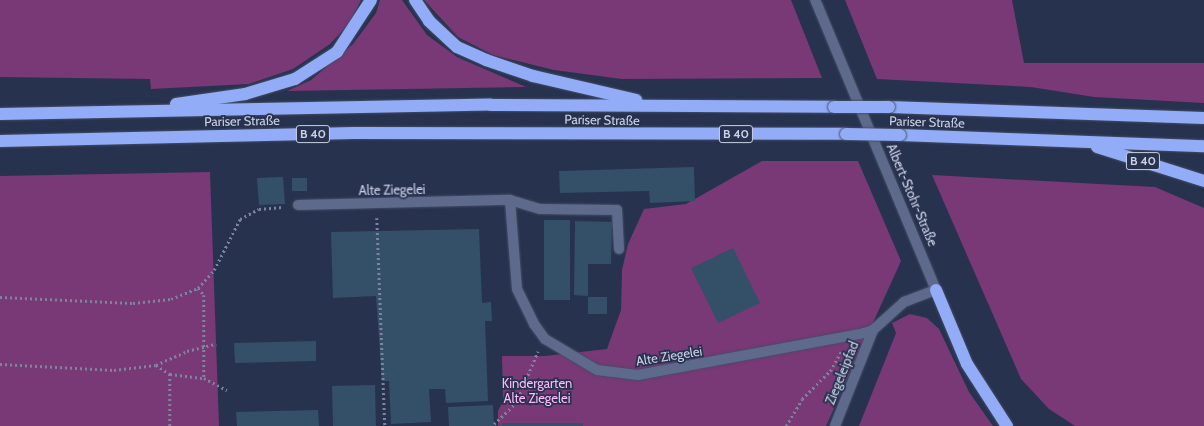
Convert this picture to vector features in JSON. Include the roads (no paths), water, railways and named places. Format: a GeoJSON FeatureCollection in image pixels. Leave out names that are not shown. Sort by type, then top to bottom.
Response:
{"type":"FeatureCollection","features":[{"type":"Feature","properties":{"kind":"highway","name":"B 40"},"geometry":{"type":"LineString","coordinates":[[119,111],[245,94],[295,79],[337,52],[371,0]]}},
{"type":"Feature","properties":{"kind":"highway","name":"B 40"},"geometry":{"type":"LineString","coordinates":[[415,0],[429,21],[457,46],[486,60],[533,76],[656,104]]}},
{"type":"Feature","properties":{"kind":"highway","name":"Pariser Straße"},"geometry":{"type":"LineString","coordinates":[[0,114],[656,104],[889,107],[1204,118]]}},
{"type":"Feature","properties":{"kind":"highway","name":"Pariser Straße"},"geometry":{"type":"LineString","coordinates":[[0,141],[354,133],[846,134],[1204,146]]}},
{"type":"Feature","properties":{"kind":"highway","name":"B 40"},"geometry":{"type":"LineString","coordinates":[[1081,142],[1204,182]]}},
{"type":"Feature","properties":{"kind":"highway"},"geometry":{"type":"LineString","coordinates":[[936,290],[967,364],[1007,426]]}},
{"type":"Feature","properties":{"kind":"street","name":"Albert-Stohr-Straße"},"geometry":{"type":"LineString","coordinates":[[816,0],[936,290]]}},
{"type":"Feature","properties":{"kind":"street","name":"Alte Ziegelei"},"geometry":{"type":"LineString","coordinates":[[510,200],[517,289],[544,339],[596,370],[638,375],[852,335],[873,330],[904,302],[936,290]]}},
{"type":"Feature","properties":{"kind":"street","name":"Alte Ziegelei"},"geometry":{"type":"LineString","coordinates":[[298,205],[510,200],[540,209],[617,210],[619,249]]}},
{"type":"Feature","properties":{"kind":"street","name":"Ziegeleipfad"},"geometry":{"type":"LineString","coordinates":[[835,426],[873,330]]}},
{"type":"Feature","properties":{"kind":"park label","name":"Kindergarten Alte Ziegelei"},"geometry":{"type":"Point","coordinates":[537,392]}}]}
